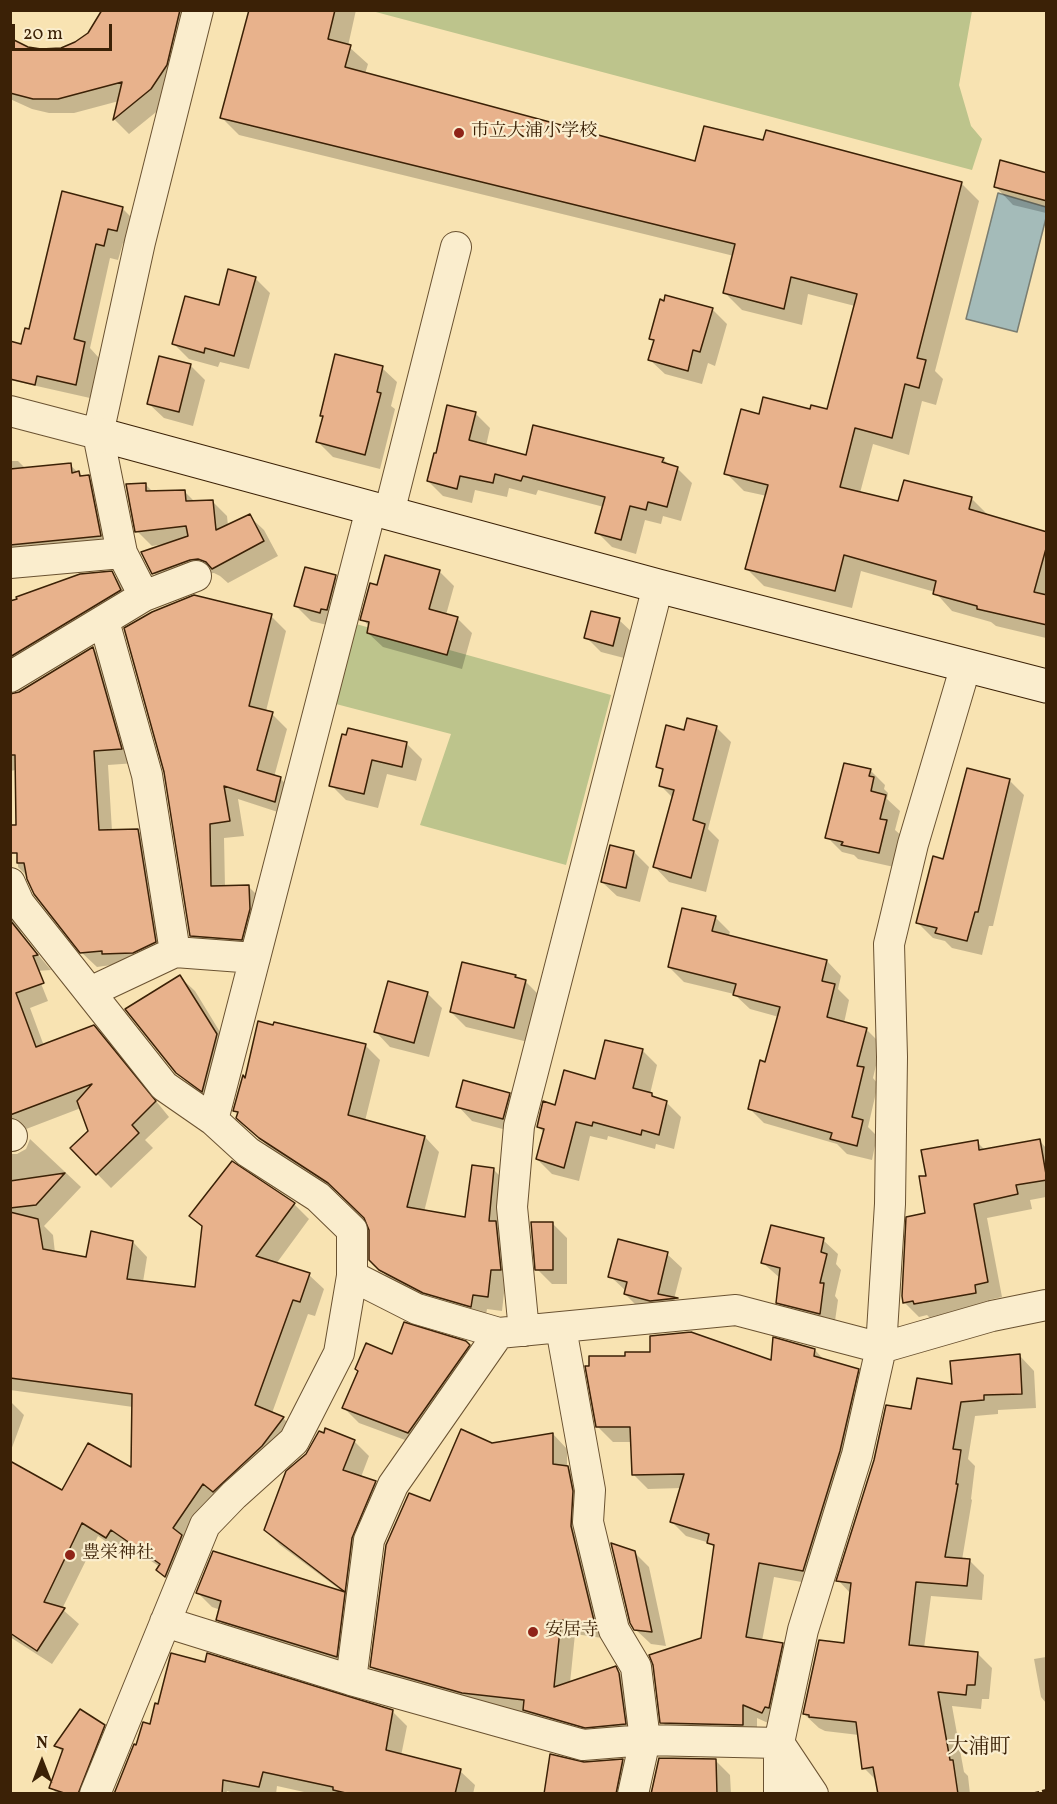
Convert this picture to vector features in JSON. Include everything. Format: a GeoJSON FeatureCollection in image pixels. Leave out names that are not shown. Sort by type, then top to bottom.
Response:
{"type":"FeatureCollection","features":[{"type":"Feature","properties":{"kind":"street"},"geometry":{"type":"LineString","coordinates":[[144,596],[122,553],[98,434],[140,242],[198,10]]}},
{"type":"Feature","properties":{"kind":"street"},"geometry":{"type":"LineString","coordinates":[[213,1120],[255,958],[456,247]]}},
{"type":"Feature","properties":{"kind":"street"},"geometry":{"type":"LineString","coordinates":[[10,411],[658,586],[1047,686]]}},
{"type":"Feature","properties":{"kind":"street"},"geometry":{"type":"LineString","coordinates":[[10,563],[122,553]]}},
{"type":"Feature","properties":{"kind":"street"},"geometry":{"type":"LineString","coordinates":[[10,677],[144,596],[196,576]]}},
{"type":"Feature","properties":{"kind":"street"},"geometry":{"type":"LineString","coordinates":[[351,1680],[369,1540],[393,1485],[512,1332],[512,1207],[519,1126],[658,586]]}},
{"type":"Feature","properties":{"kind":"street"},"geometry":{"type":"LineString","coordinates":[[104,621],[147,775],[175,952]]}},
{"type":"Feature","properties":{"kind":"street"},"geometry":{"type":"LineString","coordinates":[[779,1794],[779,1743],[803,1630],[856,1455],[881,1348],[890,1192],[892,1057],[889,944],[914,844],[966,664]]}},
{"type":"Feature","properties":{"kind":"street"},"geometry":{"type":"LineString","coordinates":[[10,883],[20,903],[164,1086],[213,1120],[248,1152],[318,1197],[352,1230],[352,1276],[339,1353],[294,1441],[234,1495],[205,1525],[95,1794]]}},
{"type":"Feature","properties":{"kind":"street"},"geometry":{"type":"LineString","coordinates":[[90,992],[175,952],[255,958]]}},
{"type":"Feature","properties":{"kind":"street"},"geometry":{"type":"LineString","coordinates":[[352,1276],[417,1310],[512,1332],[736,1310],[881,1348],[992,1316],[1047,1305]]}},
{"type":"Feature","properties":{"kind":"street"},"geometry":{"type":"LineString","coordinates":[[561,1328],[590,1490],[588,1522],[614,1630],[636,1667],[645,1740],[633,1794]]}},
{"type":"Feature","properties":{"kind":"street"},"geometry":{"type":"LineString","coordinates":[[165,1622],[351,1680],[583,1745],[645,1740],[779,1743]]}},
{"type":"Feature","properties":{"kind":"street"},"geometry":{"type":"LineString","coordinates":[[779,1743],[813,1794]]}},
{"type":"Feature","properties":{"kind":"path"},"geometry":{"type":"LineString","coordinates":[[1035,1794],[1047,1791]]}},
{"type":"Feature","properties":{"kind":"green space"},"geometry":{"type":"Polygon","coordinates":[[[372,11],[972,11],[959,85],[971,126],[982,139],[972,170],[372,11]]]}},
{"type":"Feature","properties":{"kind":"green space"},"geometry":{"type":"Polygon","coordinates":[[[356,624],[611,695],[566,865],[420,825],[451,734],[336,704],[356,624]]]}},
{"type":"Feature","properties":{"kind":"water"},"geometry":{"type":"Polygon","coordinates":[[[998,193],[1046,207],[1046,218],[1017,332],[966,319],[998,193]]]}},
{"type":"Feature","properties":{"kind":"building"},"geometry":{"type":"Polygon","coordinates":[[[102,10],[180,10],[167,65],[151,89],[113,120],[122,82],[58,99],[33,99],[10,93],[10,38],[28,47],[61,48],[88,33],[102,10]]]}},
{"type":"Feature","properties":{"kind":"building"},"geometry":{"type":"Polygon","coordinates":[[[249,10],[335,10],[328,39],[351,45],[345,67],[695,161],[704,126],[763,140],[766,130],[962,182],[917,358],[926,360],[919,388],[905,384],[892,438],[855,428],[840,487],[898,501],[904,480],[972,497],[969,509],[1047,532],[1047,545],[1034,592],[1047,595],[1047,625],[977,609],[977,606],[933,594],[936,581],[844,555],[835,591],[745,569],[768,485],[724,474],[741,409],[759,414],[763,397],[810,409],[811,405],[827,409],[857,294],[791,277],[784,309],[723,293],[735,244],[220,118],[249,10]]]}},
{"type":"Feature","properties":{"kind":"building"},"geometry":{"type":"Polygon","coordinates":[[[1000,160],[1047,173],[1047,201],[994,187],[1000,160]]]}},
{"type":"Feature","properties":{"kind":"building"},"geometry":{"type":"Polygon","coordinates":[[[62,191],[123,207],[117,231],[108,229],[104,246],[96,244],[74,339],[85,342],[76,385],[37,376],[35,385],[10,379],[10,341],[21,344],[25,328],[29,329],[62,191]]]}},
{"type":"Feature","properties":{"kind":"building"},"geometry":{"type":"Polygon","coordinates":[[[228,269],[256,277],[234,356],[205,348],[204,353],[172,344],[185,296],[219,305],[228,269]]]}},
{"type":"Feature","properties":{"kind":"building"},"geometry":{"type":"Polygon","coordinates":[[[665,295],[713,308],[700,352],[693,350],[688,371],[648,360],[654,340],[649,339],[660,299],[664,301],[665,295]]]}},
{"type":"Feature","properties":{"kind":"building"},"geometry":{"type":"Polygon","coordinates":[[[335,354],[383,366],[377,392],[381,393],[365,455],[316,442],[335,354]]]}},
{"type":"Feature","properties":{"kind":"building"},"geometry":{"type":"Polygon","coordinates":[[[159,356],[191,364],[179,412],[147,404],[159,356]]]}},
{"type":"Feature","properties":{"kind":"building"},"geometry":{"type":"Polygon","coordinates":[[[447,405],[476,412],[469,440],[526,455],[533,425],[664,458],[662,462],[678,467],[667,507],[648,502],[646,510],[630,506],[621,540],[595,533],[605,497],[523,476],[521,481],[495,474],[493,483],[460,476],[457,489],[427,481],[447,405]]]}},
{"type":"Feature","properties":{"kind":"building"},"geometry":{"type":"Polygon","coordinates":[[[71,463],[72,473],[79,471],[80,476],[89,475],[101,536],[10,545],[10,469],[71,463]]]}},
{"type":"Feature","properties":{"kind":"building"},"geometry":{"type":"Polygon","coordinates":[[[146,483],[146,491],[185,490],[186,501],[213,500],[216,530],[250,514],[264,541],[212,569],[206,562],[198,559],[152,574],[141,552],[188,536],[186,526],[135,532],[126,484],[146,483]]]}},
{"type":"Feature","properties":{"kind":"building"},"geometry":{"type":"Polygon","coordinates":[[[385,555],[440,570],[429,609],[458,617],[447,655],[367,633],[369,622],[360,620],[370,583],[377,585],[385,555]]]}},
{"type":"Feature","properties":{"kind":"building"},"geometry":{"type":"Polygon","coordinates":[[[305,567],[336,575],[327,610],[321,609],[320,613],[294,606],[305,567]]]}},
{"type":"Feature","properties":{"kind":"building"},"geometry":{"type":"Polygon","coordinates":[[[112,571],[121,590],[10,657],[10,601],[80,574],[112,571]]]}},
{"type":"Feature","properties":{"kind":"building"},"geometry":{"type":"Polygon","coordinates":[[[194,595],[272,614],[249,706],[273,712],[257,770],[281,777],[275,802],[224,786],[230,821],[210,824],[211,886],[249,885],[250,909],[242,940],[190,936],[164,772],[124,628],[152,612],[194,595]]]}},
{"type":"Feature","properties":{"kind":"building"},"geometry":{"type":"Polygon","coordinates":[[[591,611],[620,618],[613,646],[584,638],[591,611]]]}},
{"type":"Feature","properties":{"kind":"building"},"geometry":{"type":"Polygon","coordinates":[[[93,647],[122,749],[94,751],[99,830],[138,829],[156,942],[133,953],[102,954],[102,951],[80,953],[34,894],[27,879],[24,863],[17,863],[17,853],[10,853],[10,825],[16,825],[15,755],[10,755],[10,694],[19,692],[93,647]]]}},
{"type":"Feature","properties":{"kind":"building"},"geometry":{"type":"Polygon","coordinates":[[[687,718],[717,726],[693,820],[705,824],[691,878],[653,867],[674,790],[659,786],[663,769],[656,767],[666,725],[684,730],[687,718]]]}},
{"type":"Feature","properties":{"kind":"building"},"geometry":{"type":"Polygon","coordinates":[[[348,728],[407,742],[402,767],[372,760],[364,794],[329,786],[342,734],[346,735],[348,728]]]}},
{"type":"Feature","properties":{"kind":"building"},"geometry":{"type":"Polygon","coordinates":[[[844,763],[871,769],[869,776],[874,777],[871,791],[886,795],[880,819],[887,820],[879,853],[841,845],[843,842],[825,838],[844,763]]]}},
{"type":"Feature","properties":{"kind":"building"},"geometry":{"type":"Polygon","coordinates":[[[967,768],[1010,779],[978,912],[975,912],[967,941],[935,933],[937,928],[916,923],[933,856],[943,859],[967,768]]]}},
{"type":"Feature","properties":{"kind":"building"},"geometry":{"type":"Polygon","coordinates":[[[610,845],[634,851],[626,888],[601,882],[610,845]]]}},
{"type":"Feature","properties":{"kind":"building"},"geometry":{"type":"Polygon","coordinates":[[[682,908],[716,916],[712,931],[827,960],[822,981],[835,984],[827,1017],[867,1028],[857,1066],[864,1067],[852,1117],[863,1120],[857,1146],[830,1139],[832,1133],[748,1109],[760,1060],[765,1062],[780,1007],[733,995],[736,984],[668,967],[682,908]]]}},
{"type":"Feature","properties":{"kind":"building"},"geometry":{"type":"Polygon","coordinates":[[[10,920],[38,955],[33,956],[44,983],[16,993],[36,1047],[94,1025],[156,1101],[132,1125],[139,1133],[96,1175],[70,1148],[88,1131],[77,1101],[92,1084],[10,1115],[10,920]]]}},
{"type":"Feature","properties":{"kind":"building"},"geometry":{"type":"Polygon","coordinates":[[[462,962],[516,975],[515,977],[526,980],[514,1028],[450,1012],[462,962]]]}},
{"type":"Feature","properties":{"kind":"building"},"geometry":{"type":"Polygon","coordinates":[[[180,975],[217,1034],[202,1092],[176,1073],[125,1009],[180,975]]]}},
{"type":"Feature","properties":{"kind":"building"},"geometry":{"type":"Polygon","coordinates":[[[388,981],[428,992],[414,1043],[374,1032],[388,981]]]}},
{"type":"Feature","properties":{"kind":"building"},"geometry":{"type":"Polygon","coordinates":[[[258,1021],[273,1025],[274,1022],[366,1044],[348,1115],[425,1136],[407,1207],[465,1217],[472,1165],[494,1168],[489,1221],[496,1221],[501,1270],[491,1270],[488,1297],[473,1295],[471,1307],[423,1293],[379,1270],[369,1260],[369,1230],[364,1218],[328,1183],[259,1138],[236,1118],[238,1112],[233,1111],[243,1075],[245,1078],[258,1021]]]}},
{"type":"Feature","properties":{"kind":"building"},"geometry":{"type":"Polygon","coordinates":[[[605,1040],[643,1049],[633,1088],[652,1093],[652,1096],[667,1101],[659,1135],[642,1130],[641,1135],[593,1122],[592,1126],[576,1122],[564,1168],[536,1159],[544,1129],[537,1127],[543,1101],[555,1105],[564,1070],[595,1079],[605,1040]]]}},
{"type":"Feature","properties":{"kind":"building"},"geometry":{"type":"Polygon","coordinates":[[[463,1080],[510,1093],[503,1119],[456,1107],[463,1080]]]}},
{"type":"Feature","properties":{"kind":"building"},"geometry":{"type":"Polygon","coordinates":[[[1040,1139],[1047,1180],[1016,1185],[1018,1194],[974,1204],[988,1282],[975,1285],[976,1293],[914,1304],[913,1301],[903,1303],[906,1217],[925,1213],[919,1176],[926,1176],[921,1150],[978,1140],[979,1150],[1040,1139]]]}},
{"type":"Feature","properties":{"kind":"building"},"geometry":{"type":"Polygon","coordinates":[[[232,1161],[295,1203],[256,1256],[310,1273],[300,1302],[293,1300],[255,1405],[284,1417],[262,1446],[213,1492],[203,1484],[173,1528],[182,1535],[165,1577],[156,1570],[160,1564],[111,1530],[106,1538],[82,1523],[44,1602],[65,1608],[37,1651],[10,1633],[10,1461],[62,1490],[88,1443],[131,1467],[132,1394],[10,1378],[10,1212],[38,1219],[43,1249],[86,1257],[91,1231],[133,1241],[127,1279],[195,1287],[202,1226],[189,1216],[232,1161]]]}},
{"type":"Feature","properties":{"kind":"building"},"geometry":{"type":"Polygon","coordinates":[[[65,1173],[36,1205],[10,1208],[10,1181],[65,1173]]]}},
{"type":"Feature","properties":{"kind":"building"},"geometry":{"type":"Polygon","coordinates":[[[531,1222],[553,1222],[553,1270],[535,1270],[531,1222]]]}},
{"type":"Feature","properties":{"kind":"building"},"geometry":{"type":"Polygon","coordinates":[[[771,1225],[824,1238],[821,1252],[827,1254],[820,1283],[824,1283],[820,1314],[776,1303],[780,1268],[761,1263],[771,1225]]]}},
{"type":"Feature","properties":{"kind":"building"},"geometry":{"type":"Polygon","coordinates":[[[618,1239],[668,1252],[658,1294],[678,1298],[650,1301],[624,1294],[627,1282],[608,1277],[618,1239]]]}},
{"type":"Feature","properties":{"kind":"building"},"geometry":{"type":"Polygon","coordinates":[[[404,1322],[466,1341],[470,1345],[408,1433],[342,1408],[358,1371],[355,1369],[366,1343],[392,1354],[404,1322]]]}},
{"type":"Feature","properties":{"kind":"building"},"geometry":{"type":"Polygon","coordinates":[[[691,1332],[771,1360],[773,1337],[815,1349],[814,1356],[859,1369],[840,1451],[803,1571],[759,1563],[746,1637],[783,1643],[769,1708],[765,1707],[762,1713],[743,1705],[743,1725],[660,1723],[653,1665],[649,1655],[701,1638],[714,1545],[707,1543],[709,1534],[670,1522],[684,1474],[632,1475],[630,1427],[596,1427],[585,1366],[589,1366],[589,1356],[625,1356],[625,1352],[650,1352],[650,1336],[691,1332]]]}},
{"type":"Feature","properties":{"kind":"building"},"geometry":{"type":"Polygon","coordinates":[[[1020,1354],[1022,1394],[984,1395],[984,1400],[961,1402],[953,1449],[961,1450],[956,1484],[958,1484],[945,1557],[970,1559],[967,1586],[916,1582],[909,1645],[978,1652],[975,1685],[967,1685],[966,1695],[938,1692],[958,1794],[878,1794],[873,1767],[862,1769],[856,1722],[809,1717],[803,1714],[819,1640],[844,1643],[851,1583],[836,1581],[874,1460],[886,1405],[911,1409],[917,1378],[952,1384],[950,1361],[1020,1354]]]}},
{"type":"Feature","properties":{"kind":"building"},"geometry":{"type":"Polygon","coordinates":[[[325,1428],[355,1440],[343,1470],[376,1481],[352,1538],[337,1657],[216,1620],[221,1601],[196,1593],[213,1551],[345,1592],[264,1530],[286,1471],[306,1454],[319,1431],[324,1433],[325,1428]]]}},
{"type":"Feature","properties":{"kind":"building"},"geometry":{"type":"Polygon","coordinates":[[[461,1429],[492,1443],[553,1433],[553,1464],[568,1466],[573,1491],[571,1526],[595,1625],[561,1620],[554,1687],[616,1666],[626,1724],[585,1728],[523,1710],[524,1700],[462,1693],[370,1667],[386,1545],[409,1493],[430,1501],[461,1429]]]}},
{"type":"Feature","properties":{"kind":"building"},"geometry":{"type":"Polygon","coordinates":[[[611,1543],[635,1551],[652,1632],[634,1630],[630,1623],[611,1543]]]}},
{"type":"Feature","properties":{"kind":"building"},"geometry":{"type":"Polygon","coordinates":[[[171,1653],[205,1662],[207,1653],[393,1710],[386,1750],[461,1769],[455,1794],[350,1794],[333,1790],[333,1787],[263,1772],[259,1787],[223,1780],[222,1794],[114,1794],[134,1744],[136,1745],[143,1722],[150,1724],[155,1703],[158,1704],[171,1653]]]}},
{"type":"Feature","properties":{"kind":"building"},"geometry":{"type":"Polygon","coordinates":[[[80,1709],[105,1725],[78,1794],[67,1794],[49,1788],[63,1749],[54,1746],[80,1709]]]}},
{"type":"Feature","properties":{"kind":"building"},"geometry":{"type":"Polygon","coordinates":[[[550,1754],[584,1762],[623,1759],[616,1794],[544,1794],[550,1754]]]}},
{"type":"Feature","properties":{"kind":"building"},"geometry":{"type":"Polygon","coordinates":[[[659,1758],[716,1759],[717,1794],[651,1794],[659,1758]]]}},
{"type":"Feature","properties":{"kind":"place","name":"市立大浦小学校"},"geometry":{"type":"Point","coordinates":[459,133]}},
{"type":"Feature","properties":{"kind":"place","name":"豊栄神社"},"geometry":{"type":"Point","coordinates":[70,1555]}},
{"type":"Feature","properties":{"kind":"place","name":"安居寺"},"geometry":{"type":"Point","coordinates":[533,1632]}},
{"type":"Feature","properties":{"kind":"district","name":"大浦町"},"geometry":{"type":"Point","coordinates":[979,1749]}}]}
